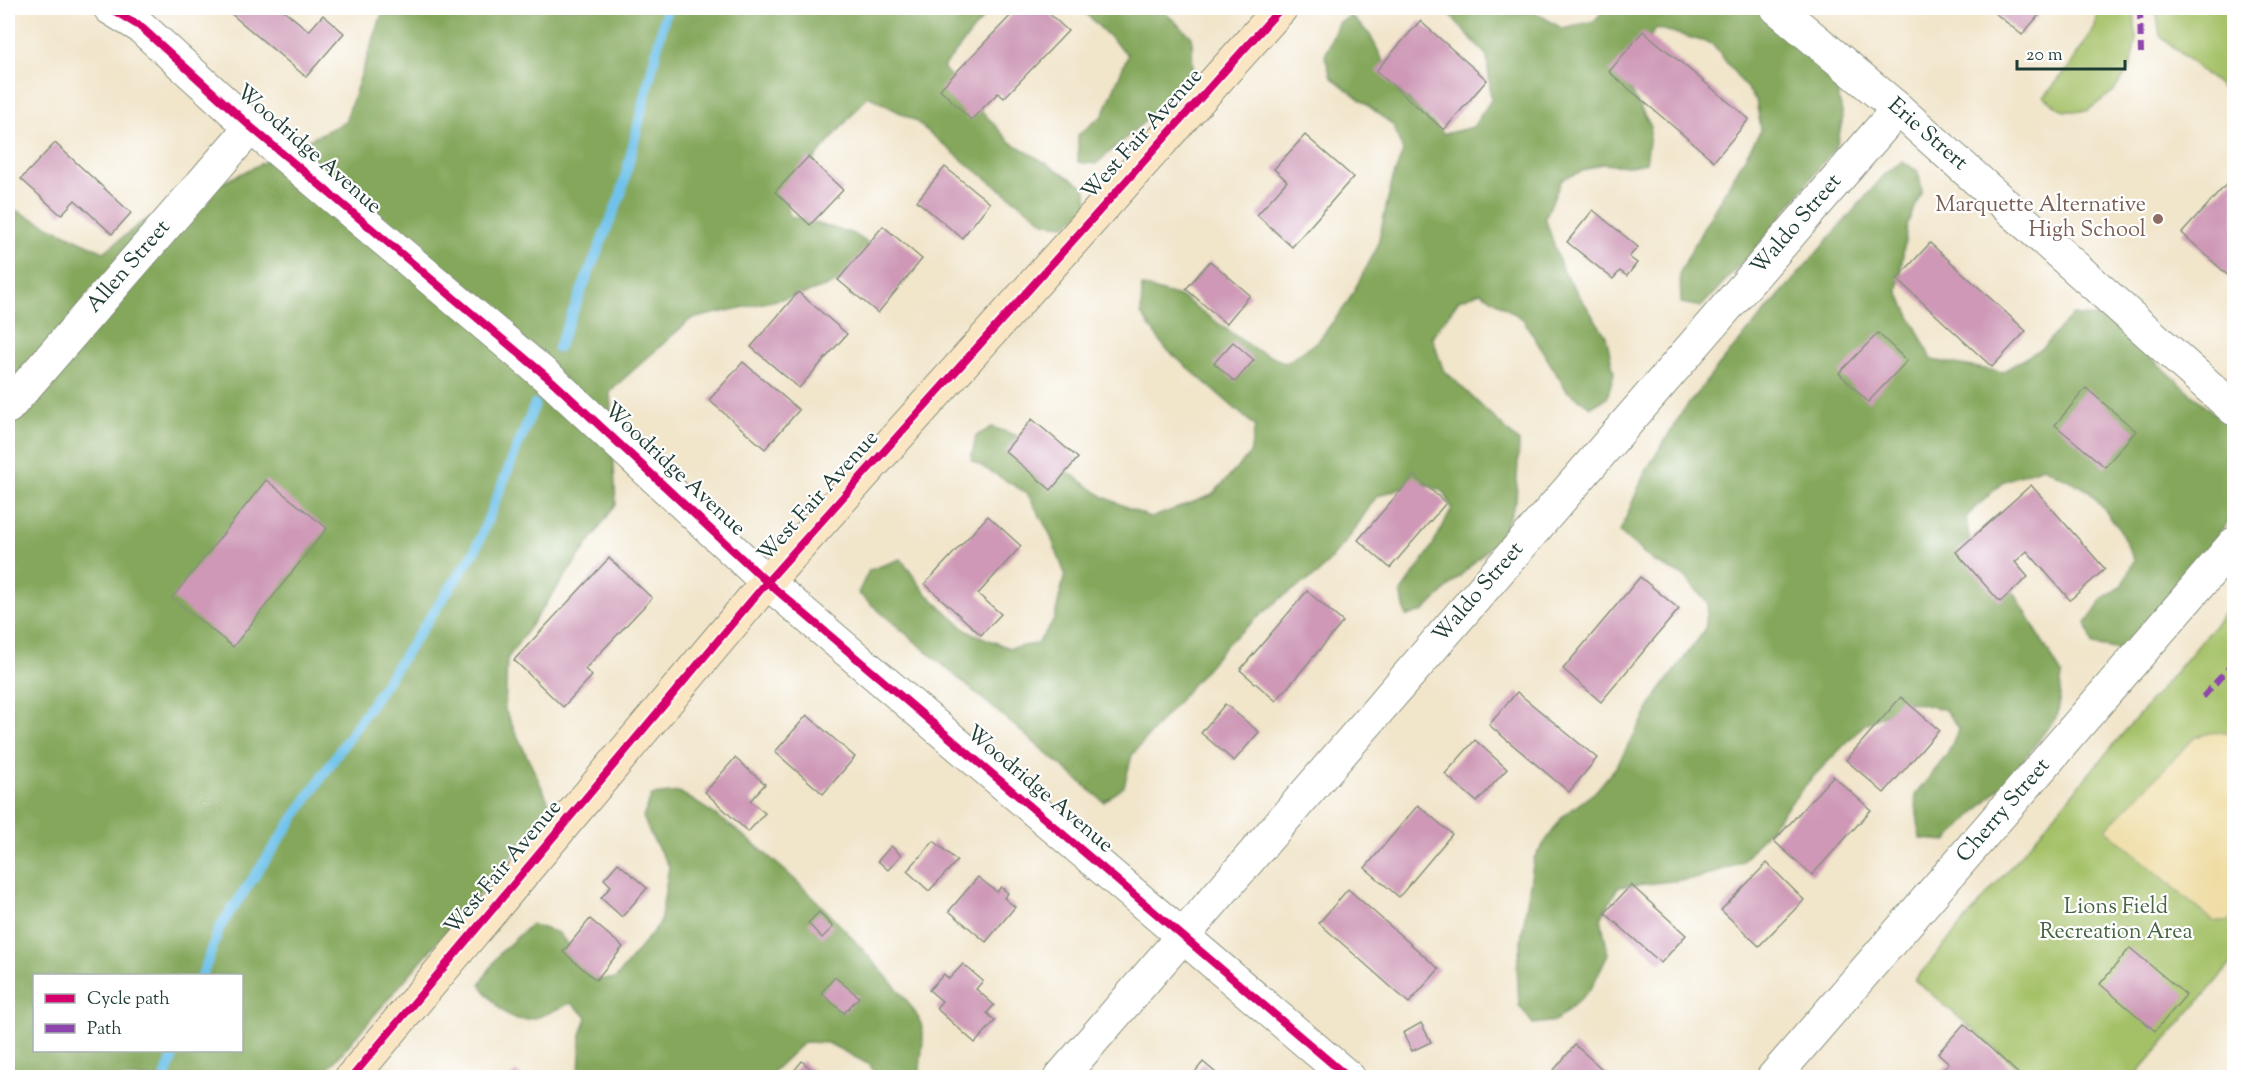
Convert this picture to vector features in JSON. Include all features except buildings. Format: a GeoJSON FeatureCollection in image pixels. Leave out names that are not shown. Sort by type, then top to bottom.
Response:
{"type":"FeatureCollection","features":[{"type":"Feature","properties":{"kind":"street","name":"Woodridge Avenue"},"geometry":{"type":"LineString","coordinates":[[110,8],[141,27],[251,127],[552,381],[767,582],[1349,1077]]}},
{"type":"Feature","properties":{"kind":"street","name":"West Fair Avenue"},"geometry":{"type":"LineString","coordinates":[[351,1077],[767,582],[1281,8]]}},
{"type":"Feature","properties":{"kind":"street","name":"Erie Strert"},"geometry":{"type":"LineString","coordinates":[[1777,8],[1898,109],[2235,409]]}},
{"type":"Feature","properties":{"kind":"street","name":"Waldo Street"},"geometry":{"type":"LineString","coordinates":[[1060,1077],[1898,109]]}},
{"type":"Feature","properties":{"kind":"street","name":"Allen Street"},"geometry":{"type":"LineString","coordinates":[[8,407],[251,127]]}},
{"type":"Feature","properties":{"kind":"street","name":"Cherry Street"},"geometry":{"type":"LineString","coordinates":[[1773,1077],[2235,544]]}},
{"type":"Feature","properties":{"kind":"green space"},"geometry":{"type":"Polygon","coordinates":[[[384,8],[991,8],[943,68],[1009,141],[1085,187],[1089,207],[1065,225],[1046,223],[967,164],[914,120],[868,96],[784,195],[790,216],[854,234],[868,243],[858,268],[839,282],[804,294],[691,319],[610,391],[616,504],[507,659],[505,710],[552,809],[321,1077],[8,1078],[8,207],[104,252],[141,223],[345,122],[384,8]]]}},
{"type":"Feature","properties":{"kind":"green space"},"geometry":{"type":"Polygon","coordinates":[[[1080,8],[1160,8],[1192,37],[1193,79],[1096,164],[1078,162],[1078,135],[1103,115],[1128,55],[1080,8]]]}},
{"type":"Feature","properties":{"kind":"green space"},"geometry":{"type":"Polygon","coordinates":[[[1444,8],[1531,8],[1563,29],[1594,21],[1606,8],[1759,8],[1787,31],[1835,81],[1843,117],[1837,145],[1762,241],[1701,307],[1681,303],[1680,272],[1761,130],[1756,100],[1712,44],[1657,28],[1632,59],[1629,87],[1651,127],[1646,163],[1630,166],[1601,164],[1562,179],[1545,218],[1562,269],[1606,336],[1614,373],[1607,398],[1591,407],[1567,391],[1523,319],[1481,292],[1459,300],[1432,337],[1443,369],[1519,442],[1516,501],[1501,536],[1423,612],[1406,616],[1401,592],[1429,552],[1452,509],[1444,492],[1418,481],[1376,497],[1348,539],[1317,575],[1282,597],[1228,643],[1132,755],[1124,786],[1104,802],[858,593],[869,570],[901,559],[925,592],[967,631],[1009,648],[1037,644],[1054,620],[1065,574],[1049,532],[1027,493],[971,460],[976,436],[992,427],[1015,435],[1104,497],[1151,518],[1212,495],[1250,454],[1255,426],[1165,348],[1141,314],[1142,286],[1183,298],[1254,349],[1286,363],[1318,341],[1346,305],[1377,248],[1392,181],[1403,151],[1393,125],[1331,77],[1325,56],[1338,23],[1351,16],[1370,35],[1398,90],[1444,134],[1473,127],[1491,100],[1487,56],[1444,8]]]}},
{"type":"Feature","properties":{"kind":"green space"},"geometry":{"type":"Polygon","coordinates":[[[2098,8],[2134,8],[2136,39],[2130,68],[2114,91],[2087,111],[2064,111],[2044,97],[2070,66],[2095,27],[2098,8]]]}},
{"type":"Feature","properties":{"kind":"green space"},"geometry":{"type":"Polygon","coordinates":[[[2156,8],[2234,8],[2234,98],[2160,36],[2156,8]]]}},
{"type":"Feature","properties":{"kind":"green space"},"geometry":{"type":"Polygon","coordinates":[[[1902,162],[1918,171],[1922,191],[1907,225],[1898,292],[1932,360],[2002,372],[2042,348],[2072,315],[2106,318],[2234,431],[2234,514],[2137,640],[2120,650],[2093,645],[2086,623],[2103,598],[2123,585],[2134,560],[2119,528],[2088,490],[2043,467],[2004,481],[1966,517],[1972,558],[2015,594],[2062,675],[2058,714],[2014,773],[1947,841],[1920,839],[1915,795],[1947,755],[1959,728],[1944,709],[1911,702],[1865,724],[1809,781],[1742,862],[1700,878],[1618,887],[1601,918],[1608,954],[1591,989],[1556,1021],[1533,1024],[1519,1005],[1517,967],[1534,858],[1563,816],[1595,792],[1616,767],[1658,693],[1705,630],[1708,604],[1684,576],[1653,561],[1620,532],[1644,474],[1683,411],[1724,359],[1887,172],[1902,162]]]}},
{"type":"Feature","properties":{"kind":"green space","name":"Lions Field Recreation Area"},"geometry":{"type":"Polygon","coordinates":[[[2234,602],[2234,965],[2232,963],[2134,1077],[2029,1077],[1915,980],[2234,602]]]}},
{"type":"Feature","properties":{"kind":"green space"},"geometry":{"type":"Polygon","coordinates":[[[679,792],[734,828],[785,871],[833,917],[901,994],[913,1009],[923,1031],[921,1077],[877,1077],[870,1065],[828,1043],[804,1042],[767,1077],[580,1077],[581,1035],[587,1017],[571,1003],[541,1016],[520,1019],[501,1010],[491,999],[480,984],[500,953],[531,924],[558,933],[599,979],[615,979],[660,923],[669,866],[651,836],[643,817],[652,795],[679,792]]]}},
{"type":"Feature","properties":{"kind":"sand"},"geometry":{"type":"Polygon","coordinates":[[[2209,733],[2234,733],[2234,919],[2225,922],[2213,921],[2106,829],[2194,738],[2209,733]]]}},
{"type":"Feature","properties":{"kind":"waterway"},"geometry":{"type":"LineString","coordinates":[[558,348],[621,194],[667,8]]}},
{"type":"Feature","properties":{"kind":"waterway"},"geometry":{"type":"LineString","coordinates":[[203,974],[220,927],[475,551],[535,404]]}},
{"type":"Feature","properties":{"kind":"waterway"},"geometry":{"type":"LineString","coordinates":[[165,1078],[174,1052]]}},
{"type":"Feature","properties":{"kind":"marked path"},"geometry":{"type":"LineString","coordinates":[[2140,8],[2141,53]]}},
{"type":"Feature","properties":{"kind":"marked path"},"geometry":{"type":"LineString","coordinates":[[2203,697],[2234,662]]}},
{"type":"Feature","properties":{"kind":"cycle path"},"geometry":{"type":"LineString","coordinates":[[110,8],[141,27],[251,127],[552,381],[767,582],[1349,1078]]}},
{"type":"Feature","properties":{"kind":"cycle path"},"geometry":{"type":"LineString","coordinates":[[351,1078],[767,582],[1281,8]]}},
{"type":"Feature","properties":{"kind":"place","name":"Marquette Alternative High School"},"geometry":{"type":"Point","coordinates":[2158,219]}}]}
